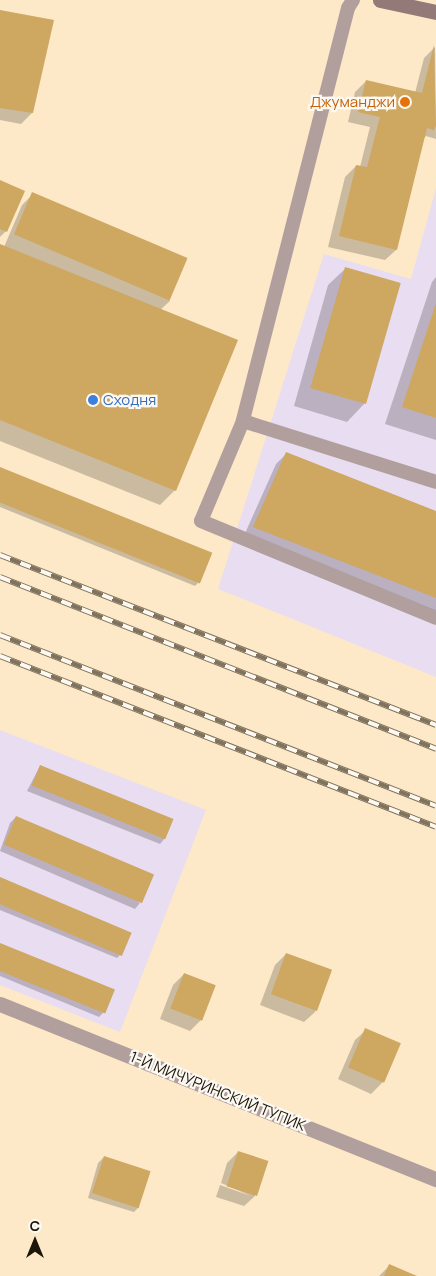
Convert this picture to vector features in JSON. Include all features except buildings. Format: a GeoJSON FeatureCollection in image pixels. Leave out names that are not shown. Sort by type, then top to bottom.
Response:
{"type":"FeatureCollection","features":[{"type":"Feature","properties":{"kind":"main road"},"geometry":{"type":"LineString","coordinates":[[380,0],[436,12]]}},
{"type":"Feature","properties":{"kind":"street","name":"1-Й МИЧУРИНСКИЙ ТУПИК"},"geometry":{"type":"LineString","coordinates":[[0,1004],[436,1179]]}},
{"type":"Feature","properties":{"kind":"lane"},"geometry":{"type":"LineString","coordinates":[[353,0],[346,18],[243,421],[201,522],[436,618]]}},
{"type":"Feature","properties":{"kind":"lane"},"geometry":{"type":"LineString","coordinates":[[243,421],[436,482]]}},
{"type":"Feature","properties":{"kind":"shaded area"},"geometry":{"type":"Polygon","coordinates":[[[436,188],[436,677],[218,589],[324,254],[411,279],[436,188]]]}},
{"type":"Feature","properties":{"kind":"shaded area"},"geometry":{"type":"Polygon","coordinates":[[[0,730],[206,810],[120,1032],[0,985],[0,730]]]}},
{"type":"Feature","properties":{"kind":"railway"},"geometry":{"type":"LineString","coordinates":[[0,555],[436,725]]}},
{"type":"Feature","properties":{"kind":"railway"},"geometry":{"type":"LineString","coordinates":[[0,577],[436,749]]}},
{"type":"Feature","properties":{"kind":"railway"},"geometry":{"type":"LineString","coordinates":[[0,635],[436,806]]}},
{"type":"Feature","properties":{"kind":"railway"},"geometry":{"type":"LineString","coordinates":[[0,656],[436,827]]}},
{"type":"Feature","properties":{"kind":"place","name":"Джуманджи"},"geometry":{"type":"Point","coordinates":[405,102]}},
{"type":"Feature","properties":{"kind":"place","name":"Сходня"},"geometry":{"type":"Point","coordinates":[93,400]}}]}
